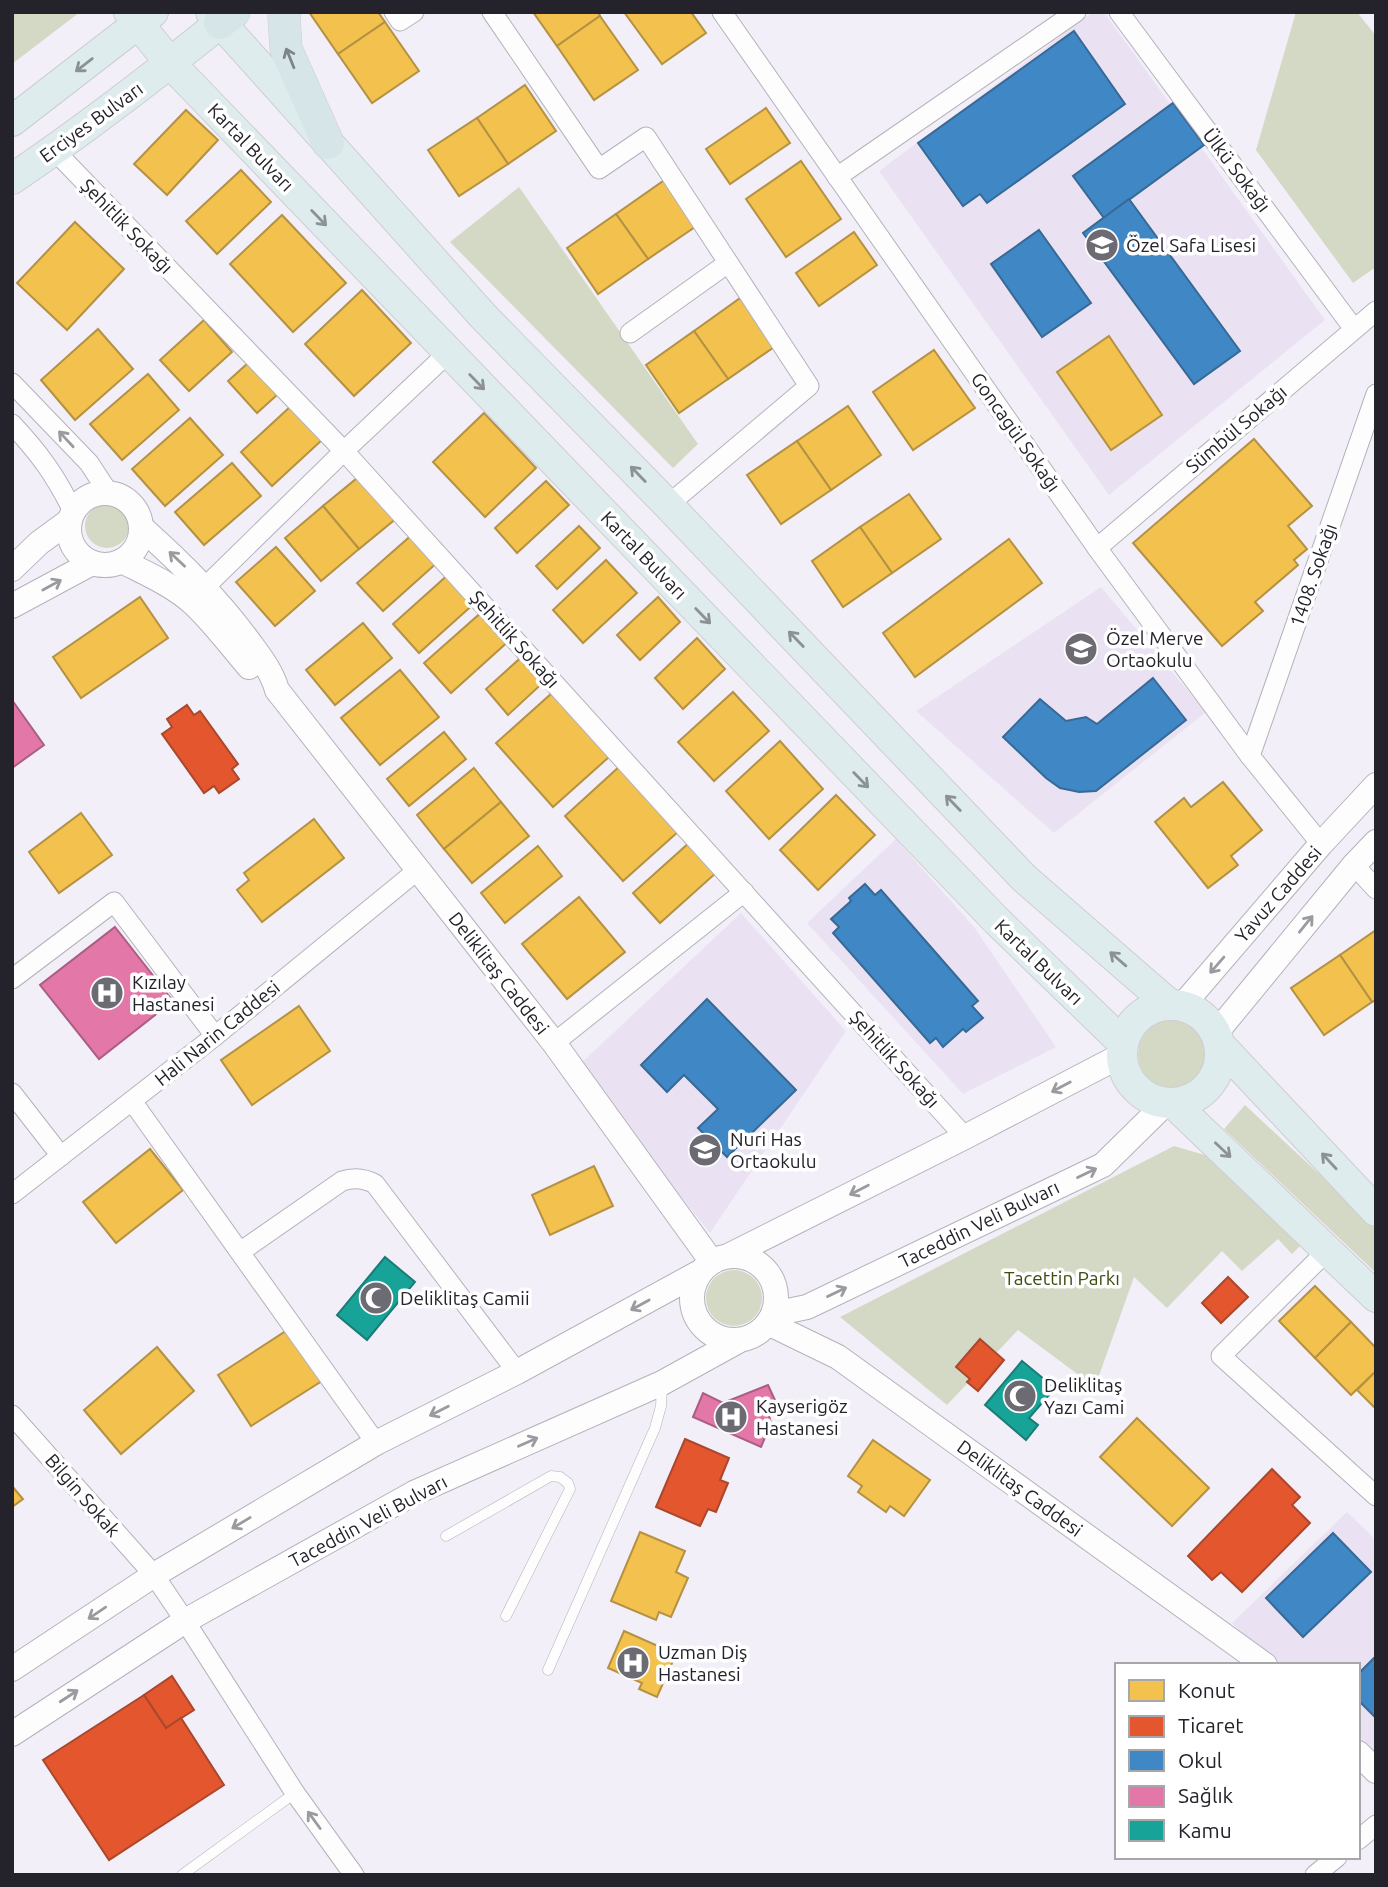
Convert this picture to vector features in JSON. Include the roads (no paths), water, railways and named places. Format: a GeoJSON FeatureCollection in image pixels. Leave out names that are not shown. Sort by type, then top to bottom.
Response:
{"type":"FeatureCollection","features":[{"type":"Feature","properties":{"kind":"highway"},"geometry":{"type":"LineString","coordinates":[[285,12],[286,49],[328,143]]}},
{"type":"Feature","properties":{"kind":"main road"},"geometry":{"type":"LineString","coordinates":[[12,121],[140,16]]}},
{"type":"Feature","properties":{"kind":"main road","name":"Kartal Bulvarı"},"geometry":{"type":"LineString","coordinates":[[140,16],[170,63],[1122,1049]]}},
{"type":"Feature","properties":{"kind":"main road"},"geometry":{"type":"LineString","coordinates":[[222,16],[328,143],[483,316],[1024,877],[1176,1005]]}},
{"type":"Feature","properties":{"kind":"main road","name":"Erciyes Bulvarı"},"geometry":{"type":"LineString","coordinates":[[12,178],[170,63],[222,16]]}},
{"type":"Feature","properties":{"kind":"main road"},"geometry":{"type":"LineString","coordinates":[[1218,1039],[1219,1065],[1215,1077],[1208,1088],[1186,1101],[1169,1103],[1148,1097],[1138,1090],[1124,1068],[1122,1049],[1128,1030],[1135,1020],[1157,1006],[1176,1005],[1195,1010],[1205,1018],[1218,1039],[1376,1211]]}},
{"type":"Feature","properties":{"kind":"main road"},"geometry":{"type":"LineString","coordinates":[[1169,1103],[1376,1297]]}},
{"type":"Feature","properties":{"kind":"street"},"geometry":{"type":"LineString","coordinates":[[394,12],[400,21],[414,12]]}},
{"type":"Feature","properties":{"kind":"street"},"geometry":{"type":"LineString","coordinates":[[492,12],[599,169],[646,137],[809,386],[668,505]]}},
{"type":"Feature","properties":{"kind":"street"},"geometry":{"type":"LineString","coordinates":[[837,177],[1076,12]]}},
{"type":"Feature","properties":{"kind":"street","name":"Ülkü Sokağı"},"geometry":{"type":"LineString","coordinates":[[1119,12],[1354,329]]}},
{"type":"Feature","properties":{"kind":"street","name":"Goncagül Sokağı"},"geometry":{"type":"LineString","coordinates":[[726,14],[1097,548],[1250,757],[1321,845]]}},
{"type":"Feature","properties":{"kind":"street","name":"Şehitlik Sokağı"},"geometry":{"type":"LineString","coordinates":[[54,150],[344,451],[965,1137]]}},
{"type":"Feature","properties":{"kind":"street"},"geometry":{"type":"LineString","coordinates":[[630,333],[728,263]]}},
{"type":"Feature","properties":{"kind":"street","name":"Sümbül Sokağı"},"geometry":{"type":"LineString","coordinates":[[1097,548],[1376,310]]}},
{"type":"Feature","properties":{"kind":"street"},"geometry":{"type":"LineString","coordinates":[[205,587],[449,353]]}},
{"type":"Feature","properties":{"kind":"street"},"geometry":{"type":"LineString","coordinates":[[12,383],[89,463],[108,492]]}},
{"type":"Feature","properties":{"kind":"street","name":"1408. Sokağı"},"geometry":{"type":"LineString","coordinates":[[1250,757],[1376,394]]}},
{"type":"Feature","properties":{"kind":"street"},"geometry":{"type":"LineString","coordinates":[[12,424],[57,478],[71,516],[71,541],[83,558],[92,563],[113,565],[131,555],[141,537],[139,516],[134,507],[118,494],[97,493],[79,503],[71,516],[12,569]]}},
{"type":"Feature","properties":{"kind":"street","name":"Deliklitaş Caddesi"},"geometry":{"type":"LineString","coordinates":[[141,527],[205,587],[242,632],[273,676],[277,690],[554,1043],[713,1263]]}},
{"type":"Feature","properties":{"kind":"street","name":"Deliklitaş Caddesi"},"geometry":{"type":"LineString","coordinates":[[122,561],[174,589],[193,603],[264,685],[277,690]]}},
{"type":"Feature","properties":{"kind":"street"},"geometry":{"type":"LineString","coordinates":[[12,606],[92,563]]}},
{"type":"Feature","properties":{"kind":"street","name":"Yavuz Caddesi"},"geometry":{"type":"LineString","coordinates":[[1176,1005],[1376,785]]}},
{"type":"Feature","properties":{"kind":"street","name":"Yavuz Caddesi"},"geometry":{"type":"LineString","coordinates":[[1218,1039],[1354,865],[1376,842]]}},
{"type":"Feature","properties":{"kind":"street"},"geometry":{"type":"LineString","coordinates":[[1354,865],[1376,889]]}},
{"type":"Feature","properties":{"kind":"street","name":"Hali Narin Caddesi"},"geometry":{"type":"LineString","coordinates":[[15,1185],[61,1156],[132,1101],[419,869]]}},
{"type":"Feature","properties":{"kind":"street"},"geometry":{"type":"LineString","coordinates":[[554,1043],[744,892]]}},
{"type":"Feature","properties":{"kind":"street"},"geometry":{"type":"LineString","coordinates":[[12,979],[114,902],[215,1036]]}},
{"type":"Feature","properties":{"kind":"street"},"geometry":{"type":"LineString","coordinates":[[12,1669],[153,1575],[376,1443],[517,1372],[713,1263],[965,1137],[1122,1049]]}},
{"type":"Feature","properties":{"kind":"street"},"geometry":{"type":"LineString","coordinates":[[12,1093],[61,1156]]}},
{"type":"Feature","properties":{"kind":"street"},"geometry":{"type":"LineString","coordinates":[[132,1101],[376,1443]]}},
{"type":"Feature","properties":{"kind":"street","name":"Taceddin Veli Bulvarı"},"geometry":{"type":"LineString","coordinates":[[770,1318],[807,1307],[1103,1165],[1169,1103]]}},
{"type":"Feature","properties":{"kind":"street"},"geometry":{"type":"LineString","coordinates":[[240,1252],[342,1181],[356,1178],[369,1181],[375,1184],[517,1372]]}},
{"type":"Feature","properties":{"kind":"street"},"geometry":{"type":"LineString","coordinates":[[1328,1250],[1221,1356],[1376,1496]]}},
{"type":"Feature","properties":{"kind":"street"},"geometry":{"type":"LineString","coordinates":[[739,1256],[750,1259],[759,1264],[773,1281],[776,1303],[770,1318],[760,1331],[751,1337],[729,1340],[718,1337],[709,1331],[695,1314],[692,1293],[695,1282],[713,1263],[739,1256]]}},
{"type":"Feature","properties":{"kind":"street","name":"Deliklitaş Caddesi"},"geometry":{"type":"LineString","coordinates":[[770,1318],[838,1357],[1262,1663]]}},
{"type":"Feature","properties":{"kind":"street","name":"Taceddin Veli Bulvarı"},"geometry":{"type":"LineString","coordinates":[[12,1734],[185,1621],[414,1493],[662,1383],[740,1340]]}},
{"type":"Feature","properties":{"kind":"street","name":"Bilgin Sokak"},"geometry":{"type":"LineString","coordinates":[[12,1415],[153,1575],[295,1793],[354,1875]]}},
{"type":"Feature","properties":{"kind":"street"},"geometry":{"type":"LineString","coordinates":[[1360,1755],[1376,1771]]}},
{"type":"Feature","properties":{"kind":"street"},"geometry":{"type":"LineString","coordinates":[[1360,1838],[1376,1825]]}},
{"type":"Feature","properties":{"kind":"street"},"geometry":{"type":"LineString","coordinates":[[1315,1875],[1335,1859]]}},
{"type":"Feature","properties":{"kind":"lane"},"geometry":{"type":"LineString","coordinates":[[548,1670],[655,1428],[661,1406],[662,1383]]}},
{"type":"Feature","properties":{"kind":"lane"},"geometry":{"type":"LineString","coordinates":[[446,1536],[551,1476],[560,1477],[568,1483],[570,1489],[506,1616]]}},
{"type":"Feature","properties":{"kind":"lane"},"geometry":{"type":"LineString","coordinates":[[182,1875],[295,1793]]}},
{"type":"Feature","properties":{"kind":"place","name":"Özel Safa Lisesi"},"geometry":{"type":"Point","coordinates":[1102,245]}},
{"type":"Feature","properties":{"kind":"place","name":"Özel Merve Ortaokulu"},"geometry":{"type":"Point","coordinates":[1081,649]}},
{"type":"Feature","properties":{"kind":"place","name":"Kızılay Hastanesi"},"geometry":{"type":"Point","coordinates":[107,993]}},
{"type":"Feature","properties":{"kind":"place","name":"Nuri Has Ortaokulu"},"geometry":{"type":"Point","coordinates":[705,1150]}},
{"type":"Feature","properties":{"kind":"place","name":"Deliklitaş Camii"},"geometry":{"type":"Point","coordinates":[376,1298]}},
{"type":"Feature","properties":{"kind":"place","name":"Deliklitaş Yazı Cami"},"geometry":{"type":"Point","coordinates":[1020,1396]}},
{"type":"Feature","properties":{"kind":"place","name":"Kayserigöz Hastanesi"},"geometry":{"type":"Point","coordinates":[731,1417]}},
{"type":"Feature","properties":{"kind":"place","name":"Uzman Diş Hastanesi"},"geometry":{"type":"Point","coordinates":[633,1663]}},
{"type":"Feature","properties":{"kind":"park label","name":"Tacettin Parkı"},"geometry":{"type":"Point","coordinates":[1062,1278]}}]}
